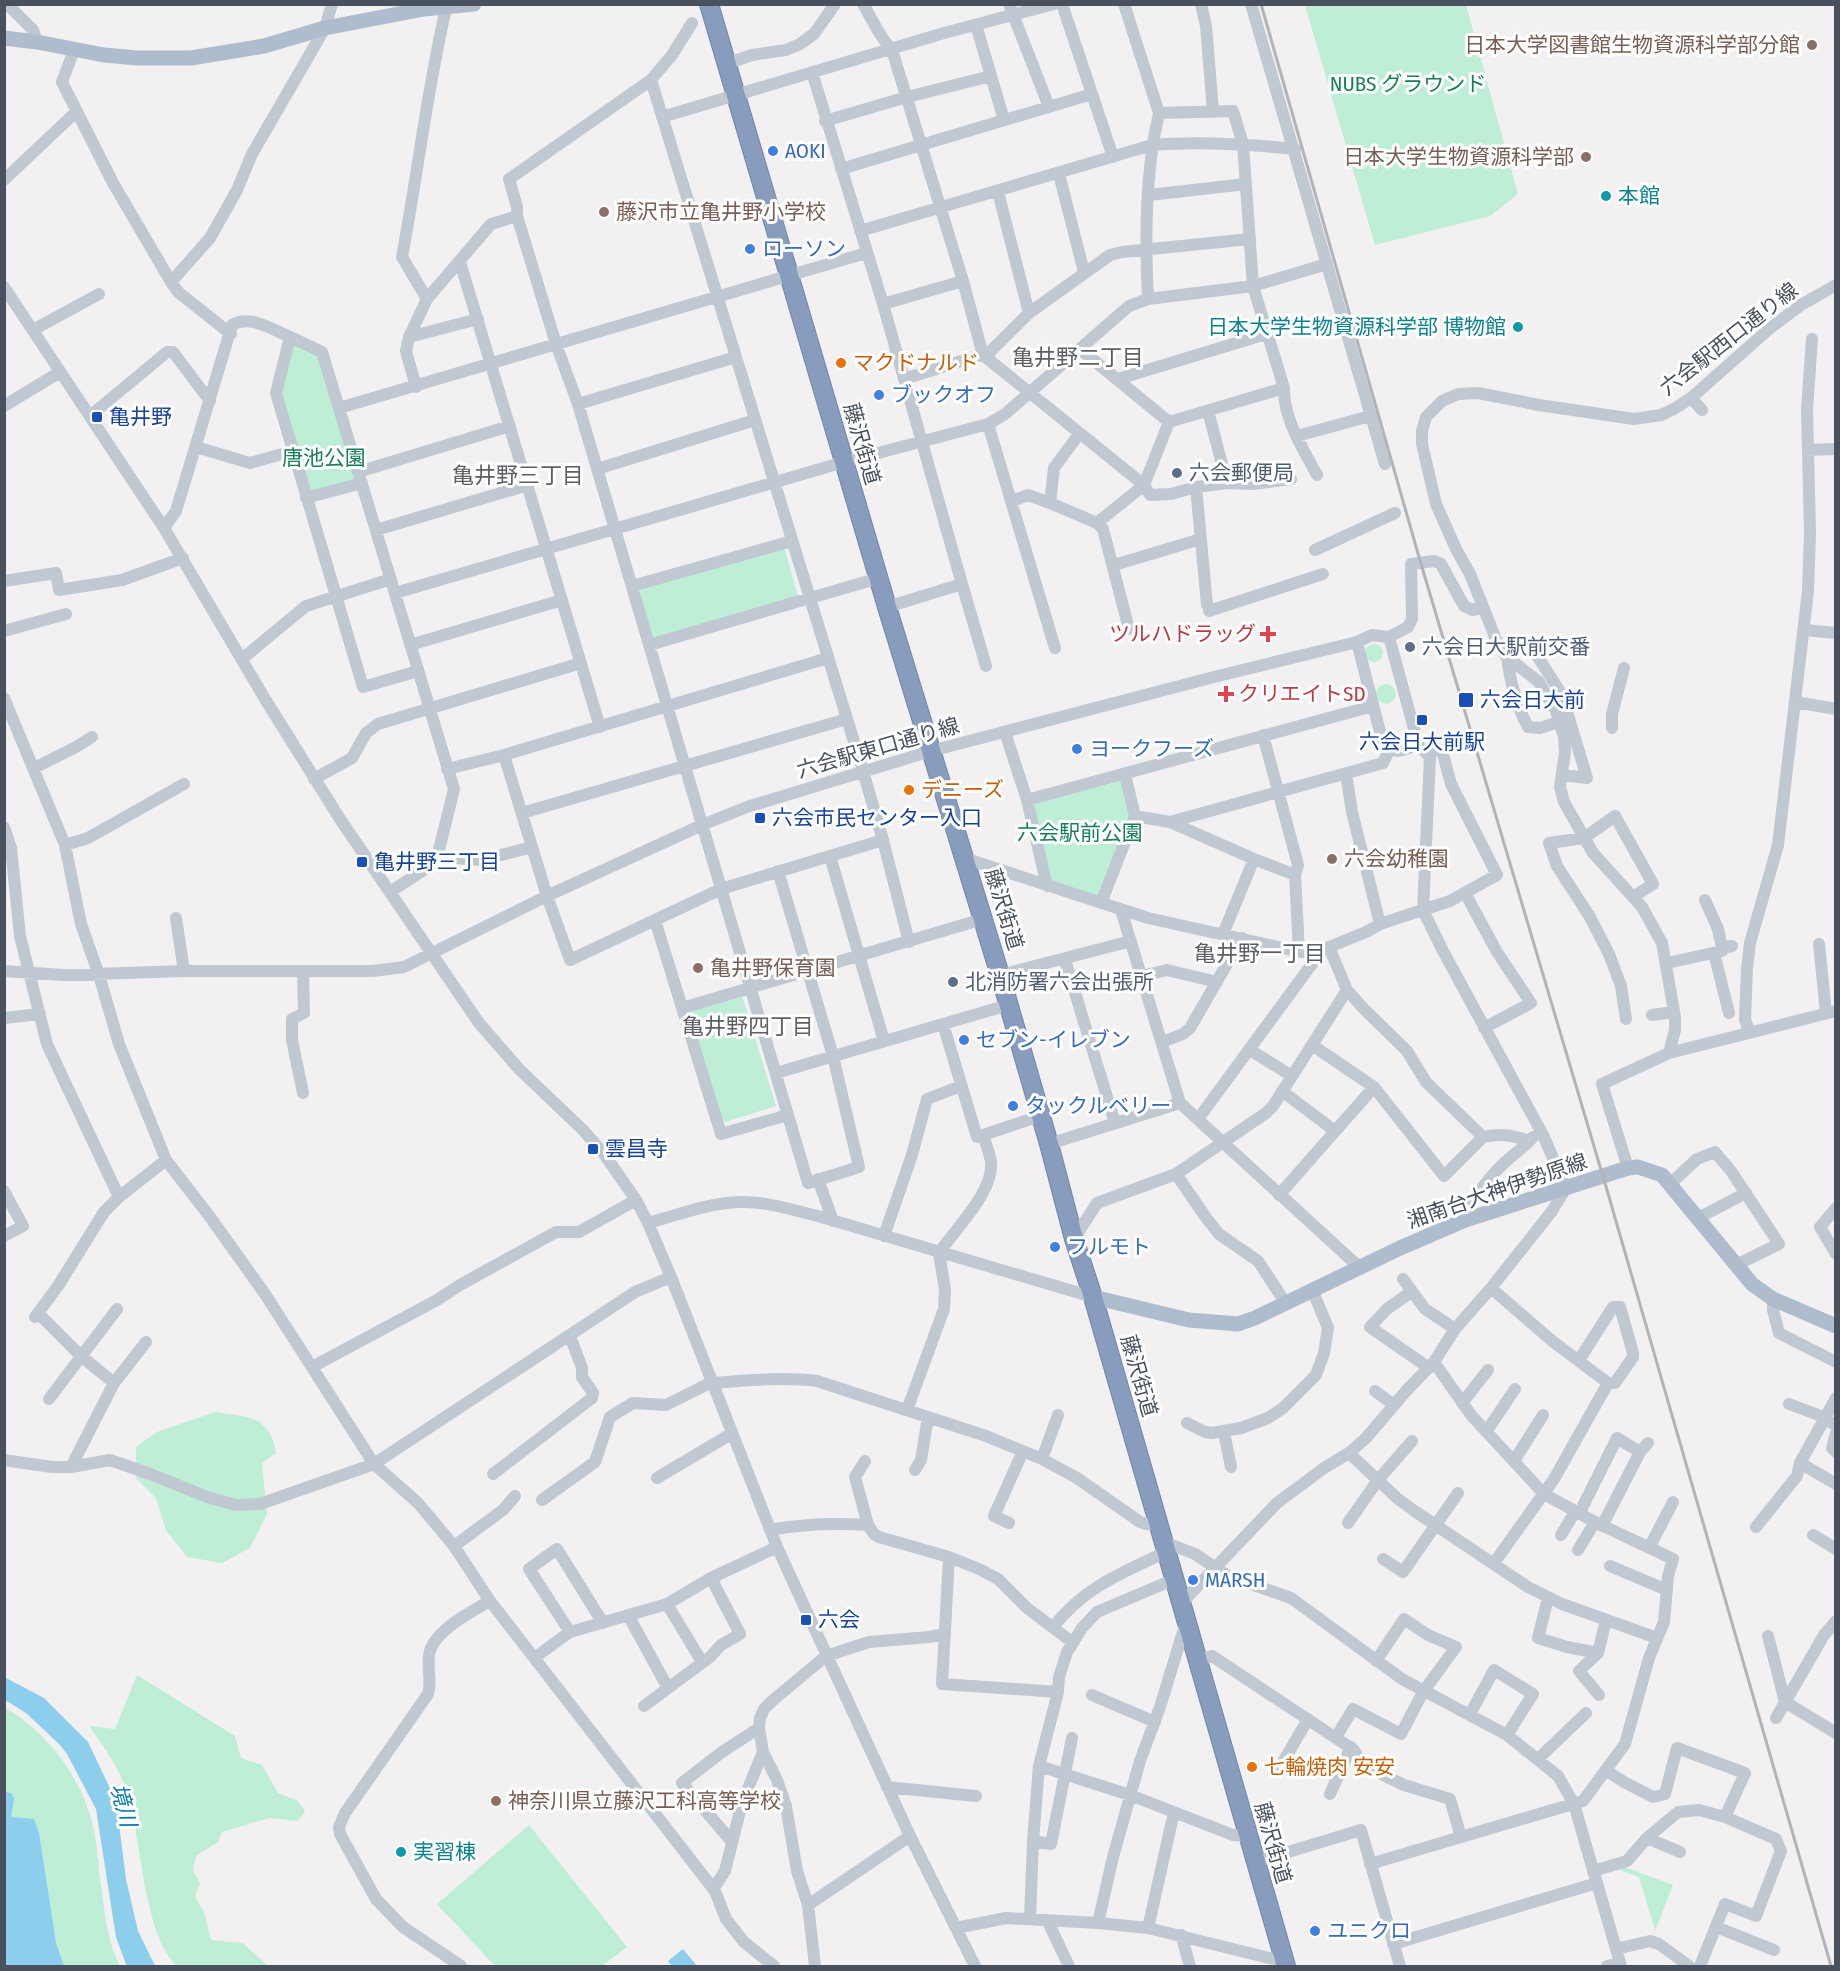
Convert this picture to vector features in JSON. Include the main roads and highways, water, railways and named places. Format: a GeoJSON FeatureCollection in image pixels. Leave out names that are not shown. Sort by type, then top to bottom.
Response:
{"type":"FeatureCollection","features":[{"type":"Feature","properties":{"kind":"highway","name":"藤沢街道"},"geometry":{"type":"LineString","coordinates":[[710,4],[887,607],[1000,975],[1074,1239],[1093,1297],[1285,1963]]}},
{"type":"Feature","properties":{"kind":"main road"},"geometry":{"type":"LineString","coordinates":[[4,38],[104,55],[137,58],[191,58],[264,46],[325,28],[424,9],[474,4]]}},
{"type":"Feature","properties":{"kind":"main road","name":"湘南台大神伊勢原線"},"geometry":{"type":"LineString","coordinates":[[1093,1297],[1189,1320],[1238,1324],[1256,1318],[1312,1289],[1465,1220],[1628,1168],[1638,1167],[1662,1175],[1752,1284],[1773,1299],[1836,1326]]}},
{"type":"Feature","properties":{"kind":"water"},"geometry":{"type":"Polygon","coordinates":[[[4,1677],[44,1698],[88,1742],[116,1801],[126,1879],[138,1931],[155,1966],[128,1966],[126,1964],[116,1937],[96,1809],[67,1754],[59,1744],[26,1713],[5,1700],[4,1677]]]}},
{"type":"Feature","properties":{"kind":"water"},"geometry":{"type":"Polygon","coordinates":[[[5,1792],[11,1793],[14,1798],[11,1817],[34,1819],[39,1833],[56,1943],[64,1966],[5,1966],[5,1792]]]}},
{"type":"Feature","properties":{"kind":"water"},"geometry":{"type":"Polygon","coordinates":[[[683,1949],[697,1966],[672,1966],[668,1961],[683,1949]]]}},
{"type":"Feature","properties":{"kind":"railway"},"geometry":{"type":"LineString","coordinates":[[1261,4],[1419,557],[1607,1190],[1831,1966]]}},
{"type":"Feature","properties":{"kind":"place","name":"日本大学図書館生物資源科学部分館"},"geometry":{"type":"Point","coordinates":[1812,45]}},
{"type":"Feature","properties":{"kind":"place","name":"AOKI"},"geometry":{"type":"Point","coordinates":[773,151]}},
{"type":"Feature","properties":{"kind":"place","name":"日本大学生物資源科学部"},"geometry":{"type":"Point","coordinates":[1586,157]}},
{"type":"Feature","properties":{"kind":"place","name":"本館"},"geometry":{"type":"Point","coordinates":[1606,196]}},
{"type":"Feature","properties":{"kind":"place","name":"藤沢市立亀井野小学校"},"geometry":{"type":"Point","coordinates":[604,212]}},
{"type":"Feature","properties":{"kind":"place","name":"ローソン"},"geometry":{"type":"Point","coordinates":[750,249]}},
{"type":"Feature","properties":{"kind":"place","name":"日本大学生物資源科学部 博物館"},"geometry":{"type":"Point","coordinates":[1518,327]}},
{"type":"Feature","properties":{"kind":"place","name":"マクドナルド"},"geometry":{"type":"Point","coordinates":[841,363]}},
{"type":"Feature","properties":{"kind":"place","name":"ブックオフ"},"geometry":{"type":"Point","coordinates":[879,395]}},
{"type":"Feature","properties":{"kind":"place","name":"亀井野"},"geometry":{"type":"Point","coordinates":[97,417]}},
{"type":"Feature","properties":{"kind":"place","name":"六会郵便局"},"geometry":{"type":"Point","coordinates":[1177,473]}},
{"type":"Feature","properties":{"kind":"place","name":"ツルハドラッグ"},"geometry":{"type":"Point","coordinates":[1268,634]}},
{"type":"Feature","properties":{"kind":"place","name":"六会日大駅前交番"},"geometry":{"type":"Point","coordinates":[1410,647]}},
{"type":"Feature","properties":{"kind":"place","name":"クリエイトSD"},"geometry":{"type":"Point","coordinates":[1226,694]}},
{"type":"Feature","properties":{"kind":"place","name":"六会日大前"},"geometry":{"type":"Point","coordinates":[1466,700]}},
{"type":"Feature","properties":{"kind":"place","name":"六会日大前駅"},"geometry":{"type":"Point","coordinates":[1422,720]}},
{"type":"Feature","properties":{"kind":"place","name":"ヨークフーズ"},"geometry":{"type":"Point","coordinates":[1077,749]}},
{"type":"Feature","properties":{"kind":"place","name":"デニーズ"},"geometry":{"type":"Point","coordinates":[909,790]}},
{"type":"Feature","properties":{"kind":"place","name":"六会市民センター入口"},"geometry":{"type":"Point","coordinates":[760,818]}},
{"type":"Feature","properties":{"kind":"place","name":"六会幼稚園"},"geometry":{"type":"Point","coordinates":[1332,859]}},
{"type":"Feature","properties":{"kind":"place","name":"亀井野三丁目"},"geometry":{"type":"Point","coordinates":[362,862]}},
{"type":"Feature","properties":{"kind":"place","name":"亀井野保育園"},"geometry":{"type":"Point","coordinates":[698,968]}},
{"type":"Feature","properties":{"kind":"place","name":"北消防署六会出張所"},"geometry":{"type":"Point","coordinates":[953,982]}},
{"type":"Feature","properties":{"kind":"place","name":"セブン-イレブン"},"geometry":{"type":"Point","coordinates":[964,1040]}},
{"type":"Feature","properties":{"kind":"place","name":"タックルベリー"},"geometry":{"type":"Point","coordinates":[1013,1106]}},
{"type":"Feature","properties":{"kind":"place","name":"雲昌寺"},"geometry":{"type":"Point","coordinates":[593,1149]}},
{"type":"Feature","properties":{"kind":"place","name":"フルモト"},"geometry":{"type":"Point","coordinates":[1055,1247]}},
{"type":"Feature","properties":{"kind":"place","name":"MARSH"},"geometry":{"type":"Point","coordinates":[1193,1580]}},
{"type":"Feature","properties":{"kind":"place","name":"六会"},"geometry":{"type":"Point","coordinates":[806,1620]}},
{"type":"Feature","properties":{"kind":"place","name":"七輪焼肉 安安"},"geometry":{"type":"Point","coordinates":[1252,1767]}},
{"type":"Feature","properties":{"kind":"place","name":"神奈川県立藤沢工科高等学校"},"geometry":{"type":"Point","coordinates":[496,1801]}},
{"type":"Feature","properties":{"kind":"place","name":"実習棟"},"geometry":{"type":"Point","coordinates":[401,1852]}},
{"type":"Feature","properties":{"kind":"place","name":"ユニクロ"},"geometry":{"type":"Point","coordinates":[1315,1931]}},
{"type":"Feature","properties":{"kind":"district","name":"亀井野二丁目"},"geometry":{"type":"Point","coordinates":[1078,357]}},
{"type":"Feature","properties":{"kind":"district","name":"亀井野三丁目"},"geometry":{"type":"Point","coordinates":[518,475]}},
{"type":"Feature","properties":{"kind":"district","name":"亀井野一丁目"},"geometry":{"type":"Point","coordinates":[1260,953]}},
{"type":"Feature","properties":{"kind":"district","name":"亀井野四丁目"},"geometry":{"type":"Point","coordinates":[748,1026]}},
{"type":"Feature","properties":{"kind":"park label","name":"NUBS グラウンド"},"geometry":{"type":"Point","coordinates":[1408,84]}},
{"type":"Feature","properties":{"kind":"park label","name":"唐池公園"},"geometry":{"type":"Point","coordinates":[324,458]}},
{"type":"Feature","properties":{"kind":"park label","name":"六会駅前公園"},"geometry":{"type":"Point","coordinates":[1080,833]}},
{"type":"Feature","properties":{"kind":"water label","name":"境川"},"geometry":{"type":"Point","coordinates":[124,1805]}}]}
